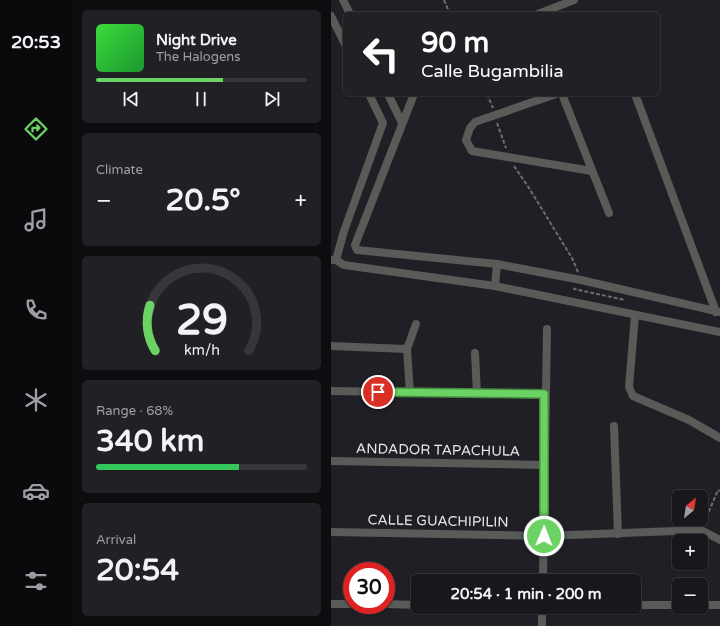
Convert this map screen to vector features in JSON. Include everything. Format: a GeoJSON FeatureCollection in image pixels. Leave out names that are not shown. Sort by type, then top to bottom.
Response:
{"type":"FeatureCollection","features":[{"type":"Feature","properties":{"kind":"street"},"geometry":{"type":"LineString","coordinates":[[343,0],[349,12]]}},
{"type":"Feature","properties":{"kind":"street"},"geometry":{"type":"LineString","coordinates":[[543,12],[574,0]]}},
{"type":"Feature","properties":{"kind":"street"},"geometry":{"type":"LineString","coordinates":[[331,16],[343,40]]}},
{"type":"Feature","properties":{"kind":"street"},"geometry":{"type":"LineString","coordinates":[[370,96],[383,123],[333,260],[344,264],[495,286],[720,332]]}},
{"type":"Feature","properties":{"kind":"street"},"geometry":{"type":"LineString","coordinates":[[389,96],[402,123]]}},
{"type":"Feature","properties":{"kind":"street"},"geometry":{"type":"LineString","coordinates":[[413,96],[355,245],[357,250],[497,264],[581,280],[718,312]]}},
{"type":"Feature","properties":{"kind":"street"},"geometry":{"type":"LineString","coordinates":[[550,96],[475,122],[470,128],[466,140],[472,151],[593,171]]}},
{"type":"Feature","properties":{"kind":"street"},"geometry":{"type":"LineString","coordinates":[[563,96],[609,213]]}},
{"type":"Feature","properties":{"kind":"street"},"geometry":{"type":"LineString","coordinates":[[636,96],[718,312]]}},
{"type":"Feature","properties":{"kind":"street"},"geometry":{"type":"LineString","coordinates":[[495,286],[497,264]]}},
{"type":"Feature","properties":{"kind":"street"},"geometry":{"type":"LineString","coordinates":[[635,315],[629,387],[633,396],[689,420],[720,438]]}},
{"type":"Feature","properties":{"kind":"street"},"geometry":{"type":"LineString","coordinates":[[409,393],[407,349],[416,324]]}},
{"type":"Feature","properties":{"kind":"street"},"geometry":{"type":"LineString","coordinates":[[543,574],[545,465],[544,394],[547,329]]}},
{"type":"Feature","properties":{"kind":"street"},"geometry":{"type":"LineString","coordinates":[[331,346],[407,349]]}},
{"type":"Feature","properties":{"kind":"street"},"geometry":{"type":"LineString","coordinates":[[475,354],[477,394]]}},
{"type":"Feature","properties":{"kind":"street"},"geometry":{"type":"LineString","coordinates":[[331,391],[544,394]]}},
{"type":"Feature","properties":{"kind":"street"},"geometry":{"type":"LineString","coordinates":[[614,426],[618,534]]}},
{"type":"Feature","properties":{"kind":"street","name":"ANDADOR TAPACHULA"},"geometry":{"type":"LineString","coordinates":[[331,461],[545,465]]}},
{"type":"Feature","properties":{"kind":"street"},"geometry":{"type":"LineString","coordinates":[[701,530],[720,540]]}},
{"type":"Feature","properties":{"kind":"street","name":"CALLE GUACHIPILIN"},"geometry":{"type":"LineString","coordinates":[[331,532],[544,536],[701,530]]}},
{"type":"Feature","properties":{"kind":"street"},"geometry":{"type":"LineString","coordinates":[[331,604],[343,604]]}},
{"type":"Feature","properties":{"kind":"street"},"geometry":{"type":"LineString","coordinates":[[395,604],[411,605]]}},
{"type":"Feature","properties":{"kind":"street"},"geometry":{"type":"LineString","coordinates":[[641,605],[672,605]]}},
{"type":"Feature","properties":{"kind":"street"},"geometry":{"type":"LineString","coordinates":[[708,605],[720,605]]}},
{"type":"Feature","properties":{"kind":"street"},"geometry":{"type":"LineString","coordinates":[[542,614],[542,626]]}},
{"type":"Feature","properties":{"kind":"path"},"geometry":{"type":"LineString","coordinates":[[444,0],[449,12]]}},
{"type":"Feature","properties":{"kind":"path"},"geometry":{"type":"LineString","coordinates":[[488,96],[509,157],[573,258],[581,280],[574,289],[629,301]]}},
{"type":"Feature","properties":{"kind":"path"},"geometry":{"type":"LineString","coordinates":[[701,530],[717,490],[720,491]]}},
{"type":"Feature","properties":{"kind":"route"},"geometry":{"type":"LineString","coordinates":[[378,392],[544,394],[544,536]]}}]}
